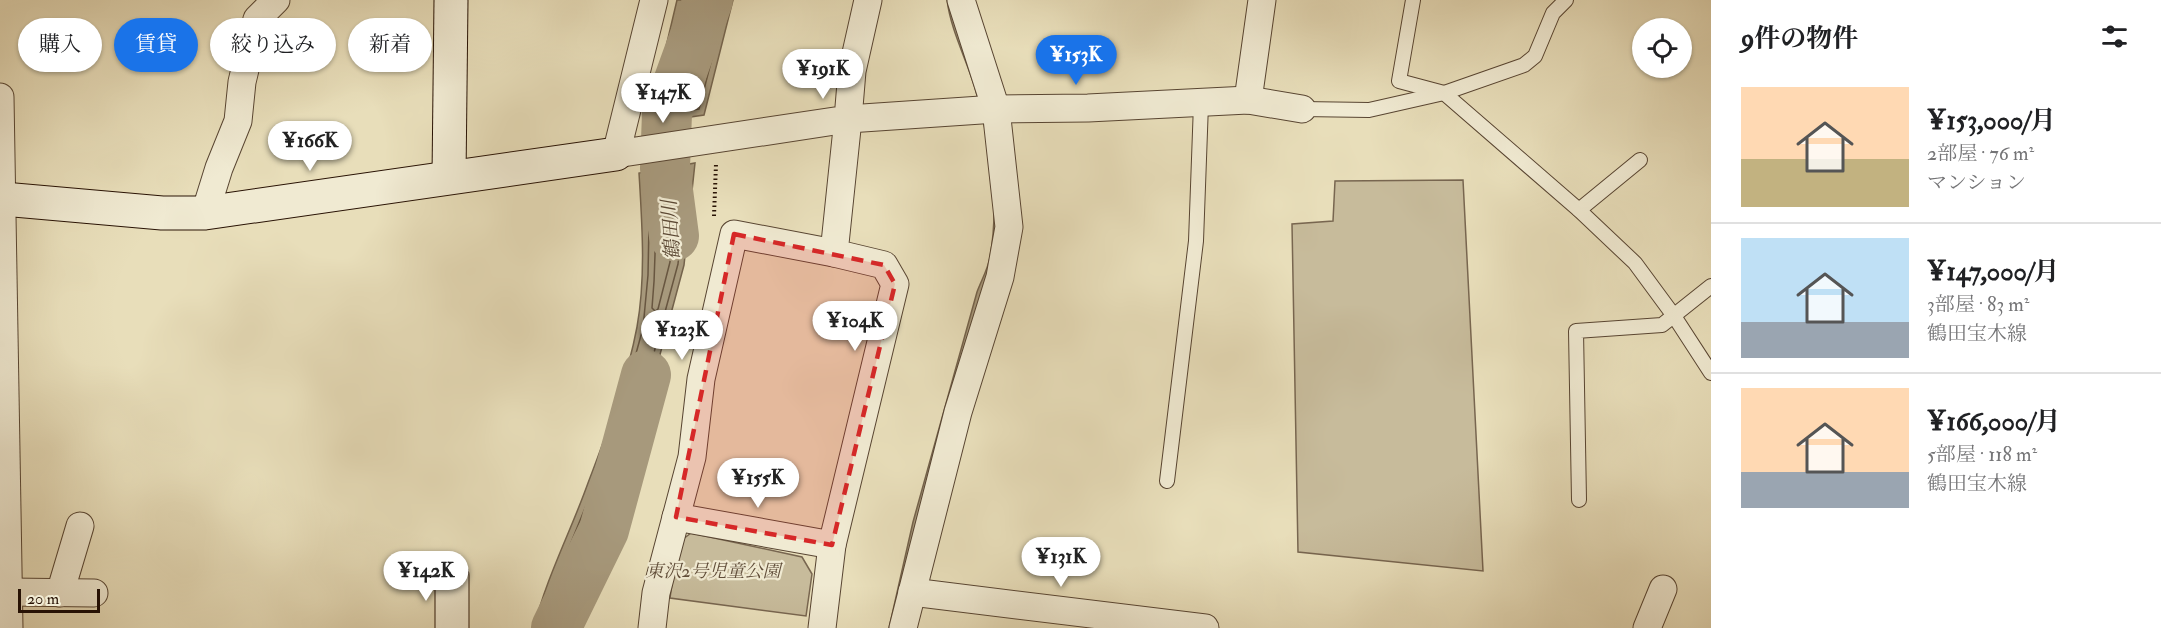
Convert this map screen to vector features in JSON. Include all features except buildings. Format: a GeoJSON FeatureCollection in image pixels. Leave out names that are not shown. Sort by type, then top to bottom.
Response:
{"type":"FeatureCollection","features":[{"type":"Feature","properties":{"kind":"street"},"geometry":{"type":"LineString","coordinates":[[205,213],[219,168],[238,121],[242,82],[255,10],[276,0]]}},
{"type":"Feature","properties":{"kind":"street"},"geometry":{"type":"LineString","coordinates":[[449,177],[451,0]]}},
{"type":"Feature","properties":{"kind":"street"},"geometry":{"type":"LineString","coordinates":[[616,154],[654,0]]}},
{"type":"Feature","properties":{"kind":"street"},"geometry":{"type":"LineString","coordinates":[[834,253],[852,71],[868,0]]}},
{"type":"Feature","properties":{"kind":"street"},"geometry":{"type":"LineString","coordinates":[[903,628],[958,412],[1000,277],[1009,227],[996,109],[961,0]]}},
{"type":"Feature","properties":{"kind":"street"},"geometry":{"type":"LineString","coordinates":[[1248,100],[1262,0]]}},
{"type":"Feature","properties":{"kind":"street"},"geometry":{"type":"LineString","coordinates":[[0,96],[9,628]]}},
{"type":"Feature","properties":{"kind":"street"},"geometry":{"type":"LineString","coordinates":[[3,199],[162,213],[205,213],[848,119],[996,109],[1201,104],[1248,100],[1302,108]]}},
{"type":"Feature","properties":{"kind":"street"},"geometry":{"type":"LineString","coordinates":[[652,628],[656,593],[692,457],[701,379],[734,234],[884,265],[895,284],[832,545],[822,628]]}},
{"type":"Feature","properties":{"kind":"street"},"geometry":{"type":"LineString","coordinates":[[676,517],[832,545]]}},
{"type":"Feature","properties":{"kind":"street"},"geometry":{"type":"LineString","coordinates":[[60,592],[80,526]]}},
{"type":"Feature","properties":{"kind":"street"},"geometry":{"type":"LineString","coordinates":[[452,576],[452,628]]}},
{"type":"Feature","properties":{"kind":"street"},"geometry":{"type":"LineString","coordinates":[[1647,628],[1663,589]]}},
{"type":"Feature","properties":{"kind":"street"},"geometry":{"type":"LineString","coordinates":[[9,592],[94,593]]}},
{"type":"Feature","properties":{"kind":"street"},"geometry":{"type":"LineString","coordinates":[[912,592],[1205,628]]}},
{"type":"Feature","properties":{"kind":"lane"},"geometry":{"type":"LineString","coordinates":[[1413,0],[1400,81],[1444,93],[1579,210],[1635,263],[1674,316],[1711,373]]}},
{"type":"Feature","properties":{"kind":"lane"},"geometry":{"type":"LineString","coordinates":[[1302,108],[1369,110],[1444,93],[1524,65],[1535,56],[1553,13],[1566,0]]}},
{"type":"Feature","properties":{"kind":"lane"},"geometry":{"type":"LineString","coordinates":[[1167,481],[1196,241],[1201,104]]}},
{"type":"Feature","properties":{"kind":"lane"},"geometry":{"type":"LineString","coordinates":[[1579,210],[1640,160]]}},
{"type":"Feature","properties":{"kind":"lane"},"geometry":{"type":"LineString","coordinates":[[1579,500],[1576,331],[1662,325],[1711,286]]}},
{"type":"Feature","properties":{"kind":"path"},"geometry":{"type":"LineString","coordinates":[[717,137],[714,225],[734,234]]}},
{"type":"Feature","properties":{"kind":"highlighted area"},"geometry":{"type":"Polygon","coordinates":[[[734,234],[884,265],[895,284],[832,545],[676,517],[734,234]]]}},
{"type":"Feature","properties":{"kind":"green space"},"geometry":{"type":"Polygon","coordinates":[[[1463,180],[1483,571],[1298,552],[1292,224],[1333,221],[1335,181],[1463,180]]]}},
{"type":"Feature","properties":{"kind":"green space","name":"東沢2号児童公園"},"geometry":{"type":"Polygon","coordinates":[[[691,533],[802,557],[812,574],[806,616],[670,598],[678,543],[691,533]]]}},
{"type":"Feature","properties":{"kind":"water"},"geometry":{"type":"Polygon","coordinates":[[[677,0],[733,0],[704,115],[648,123],[677,0]]]}},
{"type":"Feature","properties":{"kind":"water"},"geometry":{"type":"Polygon","coordinates":[[[947,0],[953,0],[981,80],[1000,218],[996,260],[895,628],[889,628],[913,522],[977,292],[989,261],[993,236],[994,193],[985,129],[975,88],[955,34],[947,0]]]}},
{"type":"Feature","properties":{"kind":"water"},"geometry":{"type":"Polygon","coordinates":[[[695,163],[684,265],[647,395],[576,562],[555,604],[552,628],[534,628],[545,591],[609,426],[633,347],[642,289],[639,173],[695,163]]]}},
{"type":"Feature","properties":{"kind":"waterway","name":"鶴田川"},"geometry":{"type":"LineString","coordinates":[[674,236],[665,168],[667,113],[708,0]]}},
{"type":"Feature","properties":{"kind":"waterway","name":"鶴田川"},"geometry":{"type":"LineString","coordinates":[[556,628],[604,530],[646,375]]}}]}
